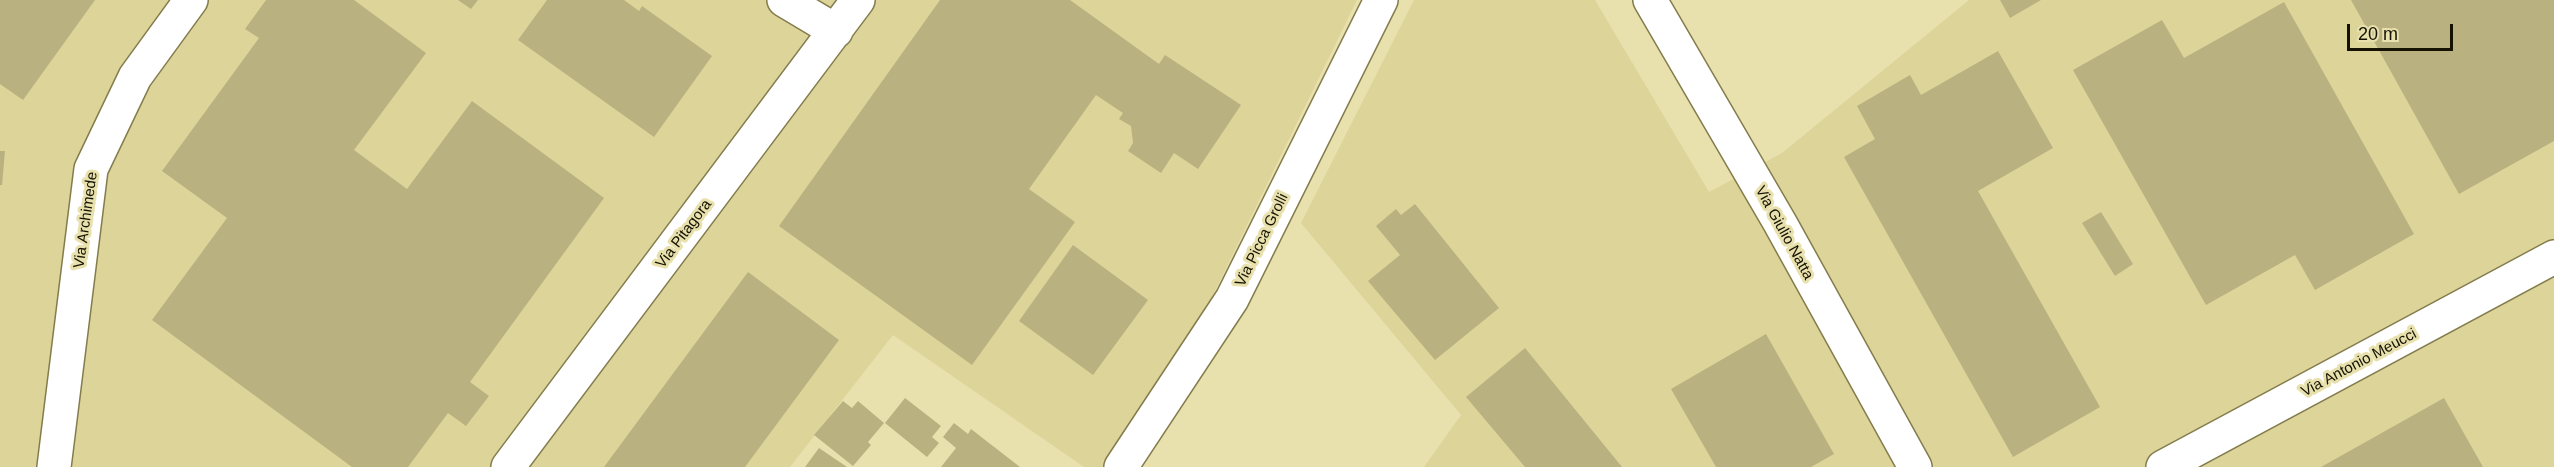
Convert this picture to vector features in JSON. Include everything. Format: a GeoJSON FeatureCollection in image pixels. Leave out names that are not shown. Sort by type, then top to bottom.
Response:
{"type":"FeatureCollection","features":[{"type":"Feature","properties":{"kind":"street","name":"Via Archimede"},"geometry":{"type":"LineString","coordinates":[[54,467],[92,169],[135,77],[191,0]]}},
{"type":"Feature","properties":{"kind":"street"},"geometry":{"type":"LineString","coordinates":[[784,0],[836,31]]}},
{"type":"Feature","properties":{"kind":"street","name":"Via Pitagora"},"geometry":{"type":"LineString","coordinates":[[508,467],[858,0]]}},
{"type":"Feature","properties":{"kind":"street","name":"Via Picca Grolli"},"geometry":{"type":"LineString","coordinates":[[1121,467],[1232,299],[1381,0]]}},
{"type":"Feature","properties":{"kind":"street","name":"Via Giulio Natta"},"geometry":{"type":"LineString","coordinates":[[1650,0],[1780,223],[1915,467]]}},
{"type":"Feature","properties":{"kind":"street","name":"Via Antonio Meucci"},"geometry":{"type":"LineString","coordinates":[[2163,467],[2554,256]]}},
{"type":"Feature","properties":{"kind":"shaded area"},"geometry":{"type":"Polygon","coordinates":[[[0,0],[1357,0],[1211,299],[1103,467],[1084,467],[893,335],[790,467],[0,467],[0,0]]]}},
{"type":"Feature","properties":{"kind":"shaded area"},"geometry":{"type":"Polygon","coordinates":[[[1414,0],[1595,0],[1709,192],[1782,153],[1969,0],[2554,0],[2554,467],[1424,467],[1461,415],[1301,223],[1414,0]]]}},
{"type":"Feature","properties":{"kind":"building"},"geometry":{"type":"Polygon","coordinates":[[[0,0],[95,0],[23,100],[0,84],[0,0]]]}},
{"type":"Feature","properties":{"kind":"building"},"geometry":{"type":"Polygon","coordinates":[[[266,0],[354,0],[426,53],[354,150],[407,189],[472,101],[604,198],[470,382],[489,396],[466,426],[448,413],[408,467],[352,467],[152,320],[227,218],[162,171],[259,38],[245,29],[266,0]]]}},
{"type":"Feature","properties":{"kind":"building"},"geometry":{"type":"Polygon","coordinates":[[[458,0],[478,0],[471,9],[458,0]]]}},
{"type":"Feature","properties":{"kind":"building"},"geometry":{"type":"Polygon","coordinates":[[[547,0],[624,0],[639,11],[642,6],[712,56],[654,137],[518,40],[547,0]]]}},
{"type":"Feature","properties":{"kind":"building"},"geometry":{"type":"Polygon","coordinates":[[[940,0],[1070,0],[1159,64],[1165,55],[1241,105],[1198,169],[1174,153],[1161,173],[1128,151],[1133,143],[1131,126],[1119,119],[1123,113],[1096,95],[1029,189],[1075,222],[972,365],[779,226],[940,0]]]}},
{"type":"Feature","properties":{"kind":"building"},"geometry":{"type":"Polygon","coordinates":[[[2000,0],[2041,0],[2010,18],[2000,0]]]}},
{"type":"Feature","properties":{"kind":"building"},"geometry":{"type":"Polygon","coordinates":[[[2351,0],[2554,0],[2554,141],[2459,194],[2351,0]]]}},
{"type":"Feature","properties":{"kind":"building"},"geometry":{"type":"Polygon","coordinates":[[[2284,2],[2414,234],[2315,290],[2295,255],[2206,305],[2073,70],[2162,20],[2184,58],[2284,2]]]}},
{"type":"Feature","properties":{"kind":"building"},"geometry":{"type":"Polygon","coordinates":[[[1998,51],[2053,148],[1978,191],[2100,407],[2013,457],[1844,157],[1875,139],[1857,106],[1910,75],[1921,95],[1998,51]]]}},
{"type":"Feature","properties":{"kind":"building"},"geometry":{"type":"Polygon","coordinates":[[[0,151],[5,151],[2,185],[0,185],[0,151]]]}},
{"type":"Feature","properties":{"kind":"building"},"geometry":{"type":"Polygon","coordinates":[[[1415,204],[1499,308],[1435,360],[1368,281],[1400,255],[1376,226],[1396,209],[1401,215],[1415,204]]]}},
{"type":"Feature","properties":{"kind":"building"},"geometry":{"type":"Polygon","coordinates":[[[2101,212],[2133,264],[2115,276],[2082,223],[2101,212]]]}},
{"type":"Feature","properties":{"kind":"building"},"geometry":{"type":"Polygon","coordinates":[[[1073,245],[1148,300],[1093,375],[1019,321],[1073,245]]]}},
{"type":"Feature","properties":{"kind":"building"},"geometry":{"type":"Polygon","coordinates":[[[748,272],[839,340],[745,467],[604,467],[748,272]]]}},
{"type":"Feature","properties":{"kind":"building"},"geometry":{"type":"Polygon","coordinates":[[[1766,334],[1834,454],[1811,467],[1716,467],[1671,389],[1766,334]]]}},
{"type":"Feature","properties":{"kind":"building"},"geometry":{"type":"Polygon","coordinates":[[[1525,348],[1622,467],[1525,467],[1466,397],[1525,348]]]}},
{"type":"Feature","properties":{"kind":"building"},"geometry":{"type":"Polygon","coordinates":[[[905,398],[941,426],[932,437],[939,443],[927,457],[885,423],[905,398]]]}},
{"type":"Feature","properties":{"kind":"building"},"geometry":{"type":"Polygon","coordinates":[[[2444,398],[2483,467],[2321,467],[2444,398]]]}},
{"type":"Feature","properties":{"kind":"building"},"geometry":{"type":"Polygon","coordinates":[[[843,401],[852,408],[858,401],[884,423],[868,442],[871,445],[853,466],[814,435],[843,401]]]}},
{"type":"Feature","properties":{"kind":"building"},"geometry":{"type":"Polygon","coordinates":[[[954,423],[968,434],[971,429],[1020,467],[941,467],[956,448],[943,437],[954,423]]]}},
{"type":"Feature","properties":{"kind":"building"},"geometry":{"type":"Polygon","coordinates":[[[819,448],[847,467],[805,467],[819,448]]]}}]}
